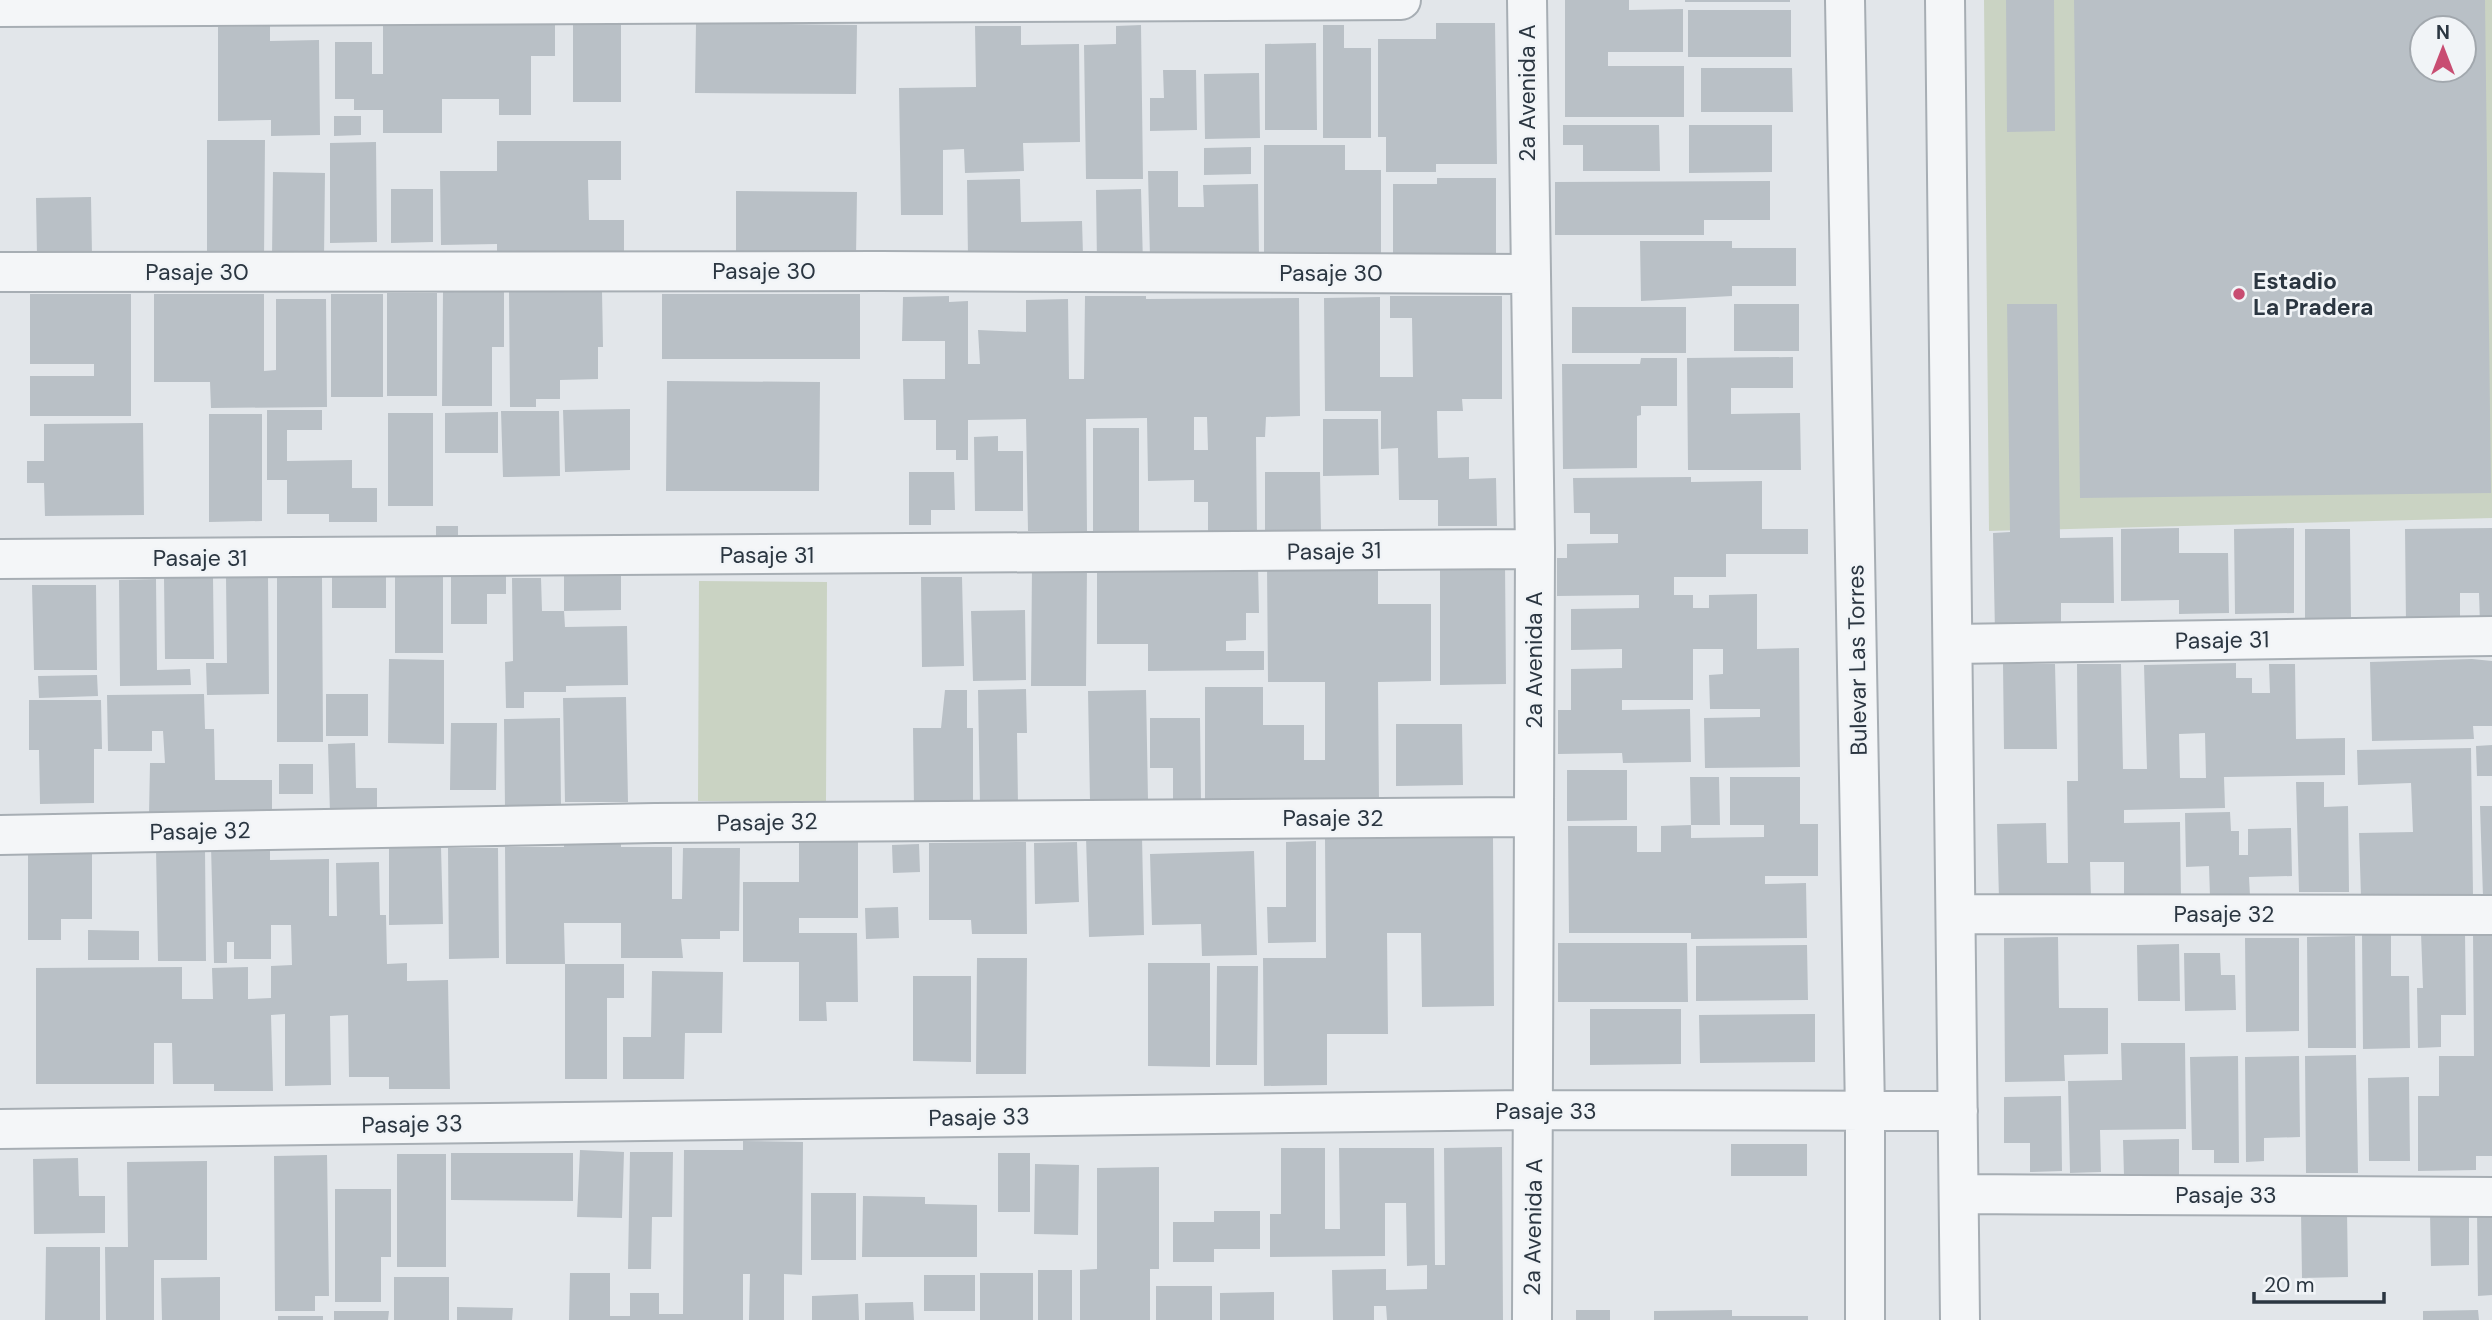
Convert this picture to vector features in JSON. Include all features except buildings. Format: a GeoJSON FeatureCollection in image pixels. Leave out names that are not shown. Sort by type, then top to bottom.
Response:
{"type":"FeatureCollection","features":[{"type":"Feature","properties":{"kind":"street"},"geometry":{"type":"LineString","coordinates":[[0,7],[1401,0]]}},
{"type":"Feature","properties":{"kind":"street","name":"2a Avenida A"},"geometry":{"type":"LineString","coordinates":[[1527,0],[1528,274],[1535,550],[1535,1110],[1532,1320]]}},
{"type":"Feature","properties":{"kind":"street","name":"Bulevar Las Torres"},"geometry":{"type":"LineString","coordinates":[[1845,0],[1865,1111],[1865,1320]]}},
{"type":"Feature","properties":{"kind":"street"},"geometry":{"type":"LineString","coordinates":[[1945,0],[1961,1320]]}},
{"type":"Feature","properties":{"kind":"street","name":"Pasaje 30"},"geometry":{"type":"LineString","coordinates":[[0,272],[880,271],[1528,274]]}},
{"type":"Feature","properties":{"kind":"street","name":"Pasaje 31"},"geometry":{"type":"LineString","coordinates":[[0,559],[1535,550]]}},
{"type":"Feature","properties":{"kind":"street","name":"Pasaje 31"},"geometry":{"type":"LineString","coordinates":[[1953,644],[2492,636]]}},
{"type":"Feature","properties":{"kind":"street","name":"Pasaje 32"},"geometry":{"type":"LineString","coordinates":[[0,835],[696,822],[1533,817]]}},
{"type":"Feature","properties":{"kind":"street","name":"Pasaje 32"},"geometry":{"type":"LineString","coordinates":[[1956,914],[2492,915]]}},
{"type":"Feature","properties":{"kind":"street","name":"Pasaje 33"},"geometry":{"type":"LineString","coordinates":[[0,1129],[1535,1110],[1958,1111]]}},
{"type":"Feature","properties":{"kind":"street","name":"Pasaje 33"},"geometry":{"type":"LineString","coordinates":[[1959,1194],[2492,1197]]}},
{"type":"Feature","properties":{"kind":"green space","name":"Estadio La Pradera"},"geometry":{"type":"Polygon","coordinates":[[[1984,0],[2492,0],[2492,518],[1989,531],[1984,0]]]}},
{"type":"Feature","properties":{"kind":"green space"},"geometry":{"type":"Polygon","coordinates":[[[699,581],[827,582],[826,802],[698,801],[699,581]]]}},
{"type":"Feature","properties":{"kind":"place","name":"Estadio La Pradera"},"geometry":{"type":"Point","coordinates":[2239,294]}}]}
